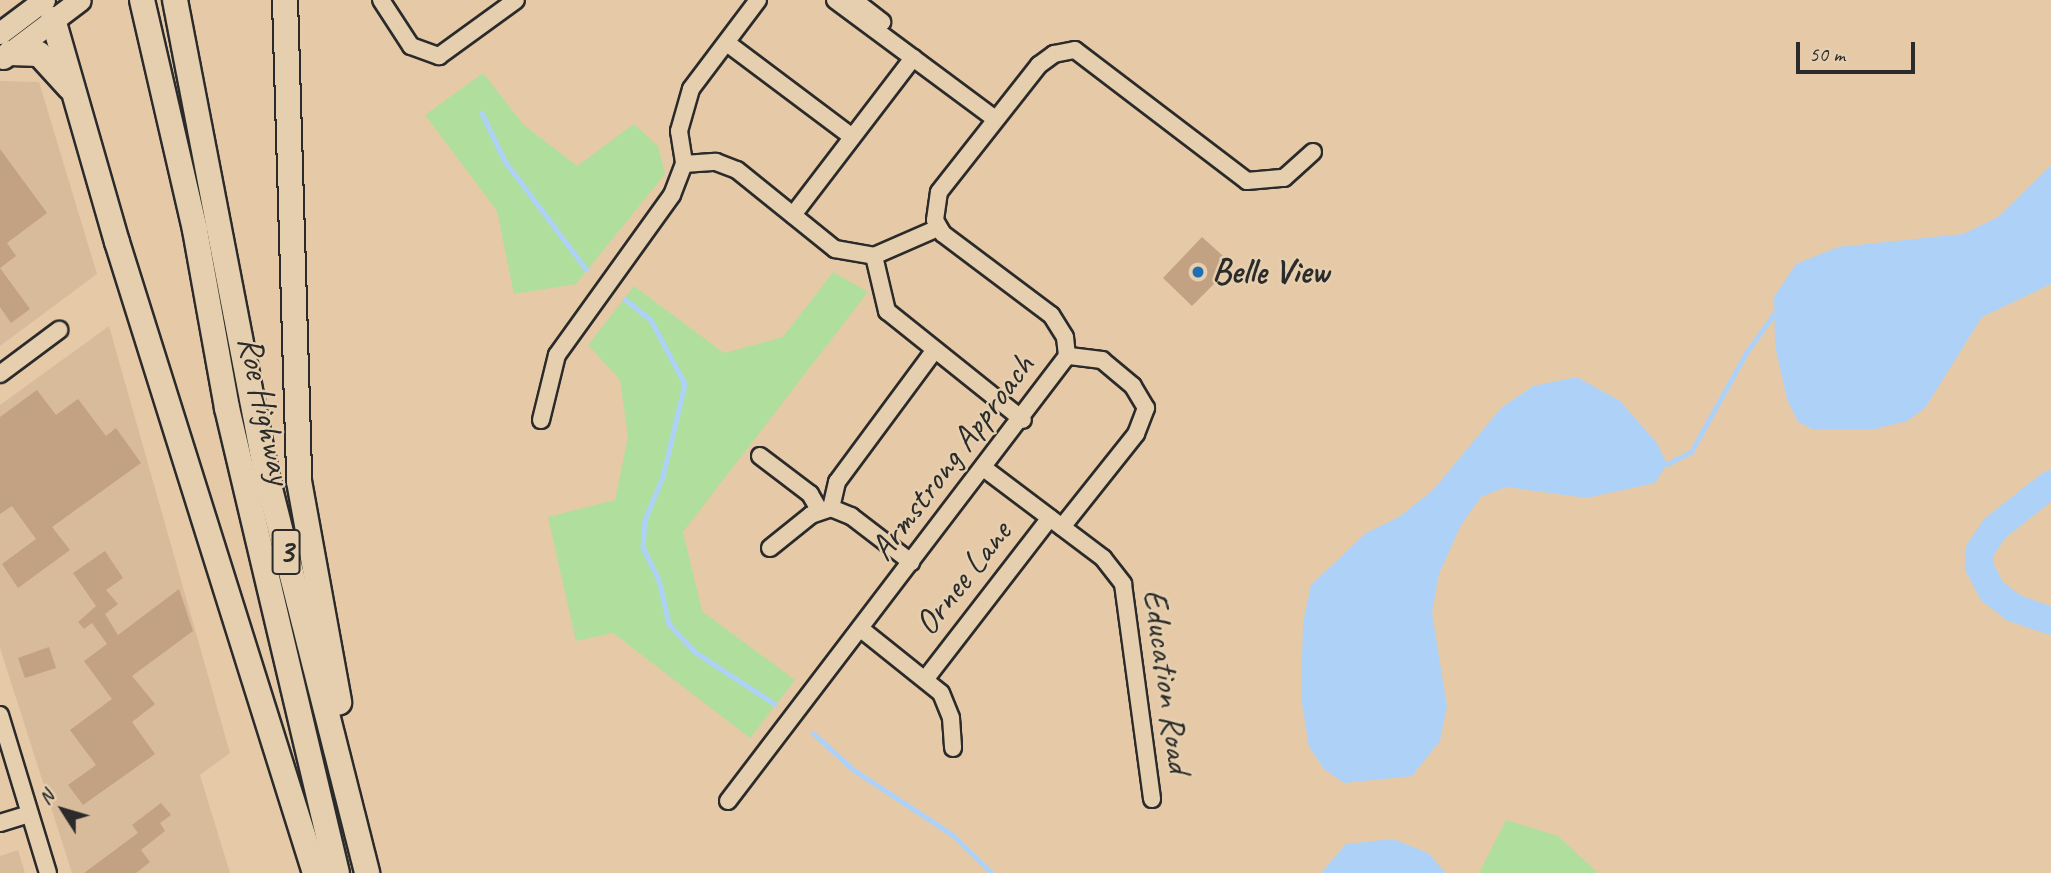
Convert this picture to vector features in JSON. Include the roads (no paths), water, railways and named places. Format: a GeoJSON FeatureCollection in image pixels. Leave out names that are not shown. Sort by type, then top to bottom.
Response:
{"type":"FeatureCollection","features":[{"type":"Feature","properties":{"kind":"highway","name":"Roe Highway"},"geometry":{"type":"LineString","coordinates":[[142,0],[195,230],[227,408],[337,873]]}},
{"type":"Feature","properties":{"kind":"highway","name":"Roe Highway"},"geometry":{"type":"LineString","coordinates":[[174,0],[266,473],[368,873]]}},
{"type":"Feature","properties":{"kind":"highway"},"geometry":{"type":"LineString","coordinates":[[285,0],[299,481],[368,873]]}},
{"type":"Feature","properties":{"kind":"highway"},"geometry":{"type":"LineString","coordinates":[[60,4],[78,100],[117,242],[315,873]]}},
{"type":"Feature","properties":{"kind":"highway"},"geometry":{"type":"LineString","coordinates":[[3,48],[39,54],[78,100]]}},
{"type":"Feature","properties":{"kind":"main road"},"geometry":{"type":"LineString","coordinates":[[3,48],[60,4]]}},
{"type":"Feature","properties":{"kind":"street"},"geometry":{"type":"LineString","coordinates":[[381,0],[411,46],[439,56],[516,0]]}},
{"type":"Feature","properties":{"kind":"street"},"geometry":{"type":"LineString","coordinates":[[541,420],[557,355],[672,195],[684,164],[682,110],[758,0]]}},
{"type":"Feature","properties":{"kind":"street"},"geometry":{"type":"LineString","coordinates":[[835,0],[998,116]]}},
{"type":"Feature","properties":{"kind":"street"},"geometry":{"type":"LineString","coordinates":[[854,0],[998,116]]}},
{"type":"Feature","properties":{"kind":"street"},"geometry":{"type":"LineString","coordinates":[[727,43],[852,137]]}},
{"type":"Feature","properties":{"kind":"street"},"geometry":{"type":"LineString","coordinates":[[684,164],[716,162],[737,170],[835,249],[874,256],[938,228],[939,192],[1039,65],[1054,54],[1075,50],[1247,181],[1284,178],[1313,152]]}},
{"type":"Feature","properties":{"kind":"street"},"geometry":{"type":"LineString","coordinates":[[793,215],[913,58]]}},
{"type":"Feature","properties":{"kind":"street","name":"Armstrong Approach"},"geometry":{"type":"LineString","coordinates":[[728,801],[1023,420],[1067,356],[1065,337],[1051,315],[938,228]]}},
{"type":"Feature","properties":{"kind":"street"},"geometry":{"type":"LineString","coordinates":[[874,256],[887,312],[1023,420]]}},
{"type":"Feature","properties":{"kind":"street"},"geometry":{"type":"LineString","coordinates":[[0,374],[59,330]]}},
{"type":"Feature","properties":{"kind":"street"},"geometry":{"type":"LineString","coordinates":[[769,548],[825,510],[837,482],[934,351]]}},
{"type":"Feature","properties":{"kind":"street","name":"Ornee Lane"},"geometry":{"type":"LineString","coordinates":[[927,677],[1056,523],[1136,434],[1146,408],[1133,386],[1102,360],[1067,356]]}},
{"type":"Feature","properties":{"kind":"street"},"geometry":{"type":"LineString","coordinates":[[760,456],[810,494],[825,510],[911,562]]}},
{"type":"Feature","properties":{"kind":"street","name":"Education Road"},"geometry":{"type":"LineString","coordinates":[[985,469],[1111,565],[1129,600],[1152,799]]}},
{"type":"Feature","properties":{"kind":"street"},"geometry":{"type":"LineString","coordinates":[[861,629],[927,677],[941,693],[951,718],[953,748]]}},
{"type":"Feature","properties":{"kind":"street"},"geometry":{"type":"LineString","coordinates":[[0,715],[48,873]]}},
{"type":"Feature","properties":{"kind":"street"},"geometry":{"type":"LineString","coordinates":[[0,824],[30,814]]}},
{"type":"Feature","properties":{"kind":"water"},"geometry":{"type":"Polygon","coordinates":[[[2051,165],[2051,284],[1982,317],[1925,408],[1907,421],[1871,430],[1814,430],[1798,422],[1787,399],[1775,346],[1774,297],[1796,264],[1838,247],[1963,234],[1998,217],[2051,165]]]}},
{"type":"Feature","properties":{"kind":"water"},"geometry":{"type":"Polygon","coordinates":[[[1577,377],[1620,401],[1657,443],[1667,464],[1655,483],[1586,498],[1506,487],[1481,497],[1461,525],[1439,574],[1432,613],[1447,706],[1440,741],[1412,776],[1344,783],[1324,769],[1309,747],[1301,698],[1303,622],[1311,585],[1366,533],[1399,517],[1433,490],[1501,408],[1533,386],[1577,377]]]}},
{"type":"Feature","properties":{"kind":"water"},"geometry":{"type":"Polygon","coordinates":[[[1393,839],[1428,853],[1446,873],[1321,873],[1346,844],[1393,839]]]}},
{"type":"Feature","properties":{"kind":"waterway"},"geometry":{"type":"LineString","coordinates":[[482,113],[505,161],[586,269]]}},
{"type":"Feature","properties":{"kind":"waterway"},"geometry":{"type":"LineString","coordinates":[[625,299],[651,320],[685,384],[663,477],[645,520],[643,547],[659,580],[669,624],[695,652],[775,704]]}},
{"type":"Feature","properties":{"kind":"waterway"},"geometry":{"type":"LineString","coordinates":[[1667,464],[1691,452],[1746,353],[1774,314]]}},
{"type":"Feature","properties":{"kind":"waterway"},"geometry":{"type":"LineString","coordinates":[[2051,484],[1995,528],[1980,550],[1979,566],[1992,591],[2014,608],[2051,621]]}},
{"type":"Feature","properties":{"kind":"waterway"},"geometry":{"type":"LineString","coordinates":[[813,733],[854,770],[953,835],[992,873]]}},
{"type":"Feature","properties":{"kind":"place","name":"Belle View"},"geometry":{"type":"Point","coordinates":[1198,272]}}]}
